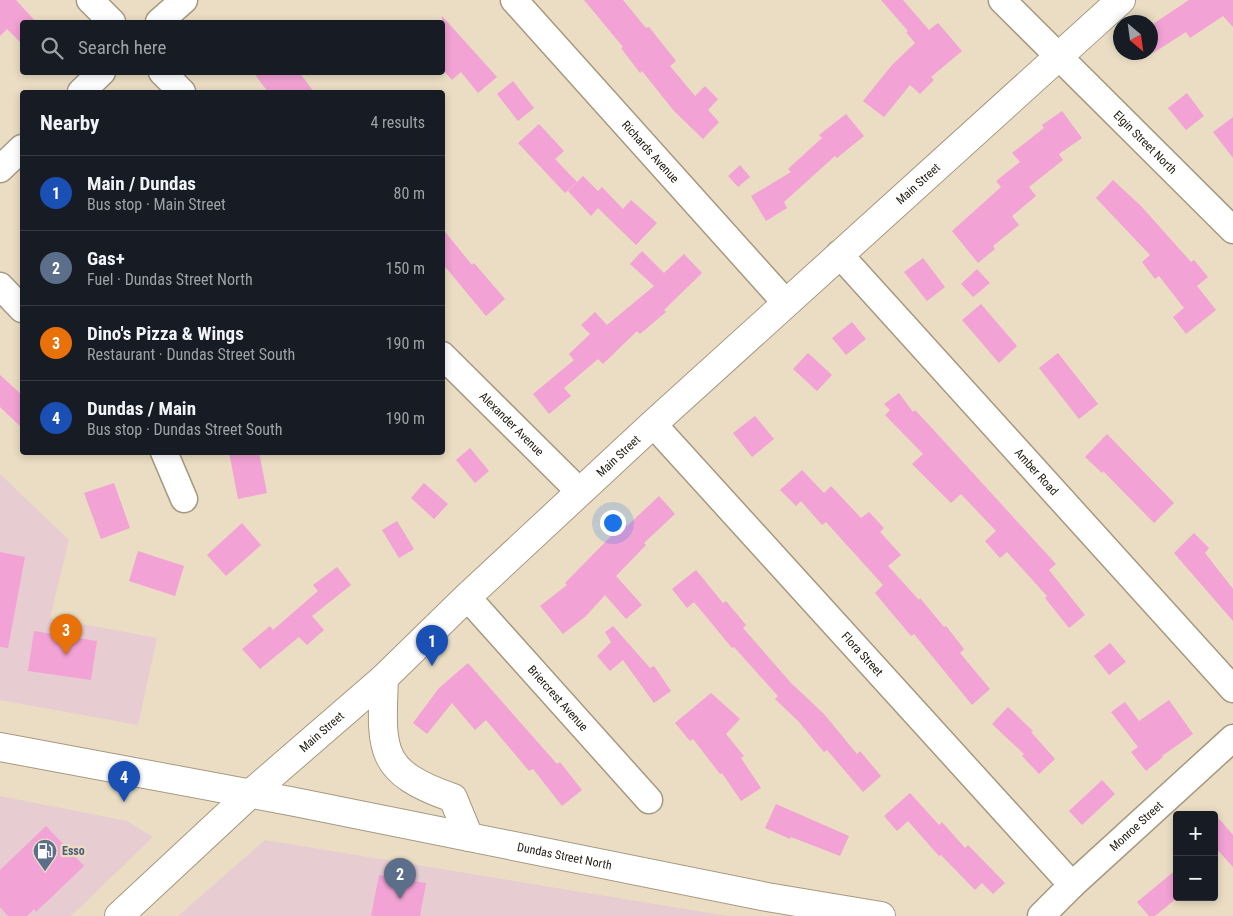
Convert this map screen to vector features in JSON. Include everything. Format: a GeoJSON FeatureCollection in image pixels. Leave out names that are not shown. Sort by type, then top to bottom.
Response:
{"type":"FeatureCollection","features":[{"type":"Feature","properties":{"kind":"main road","name":"Main Street"},"geometry":{"type":"LineString","coordinates":[[119,916],[250,794],[384,678],[467,596],[653,424],[1120,0]]}},
{"type":"Feature","properties":{"kind":"main road"},"geometry":{"type":"LineString","coordinates":[[384,678],[382,737],[391,761],[410,779],[425,788],[454,798],[469,837]]}},
{"type":"Feature","properties":{"kind":"main road","name":"Dundas Street North"},"geometry":{"type":"LineString","coordinates":[[0,748],[250,794],[758,896],[881,916]]}},
{"type":"Feature","properties":{"kind":"street"},"geometry":{"type":"LineString","coordinates":[[90,0],[110,20]]}},
{"type":"Feature","properties":{"kind":"street"},"geometry":{"type":"LineString","coordinates":[[161,20],[184,0]]}},
{"type":"Feature","properties":{"kind":"street","name":"Richards Avenue"},"geometry":{"type":"LineString","coordinates":[[514,0],[786,303]]}},
{"type":"Feature","properties":{"kind":"street","name":"Elgin Street North"},"geometry":{"type":"LineString","coordinates":[[1002,0],[1233,230]]}},
{"type":"Feature","properties":{"kind":"street"},"geometry":{"type":"LineString","coordinates":[[83,90],[99,75]]}},
{"type":"Feature","properties":{"kind":"street"},"geometry":{"type":"LineString","coordinates":[[165,75],[180,90]]}},
{"type":"Feature","properties":{"kind":"street"},"geometry":{"type":"LineString","coordinates":[[0,169],[20,150]]}},
{"type":"Feature","properties":{"kind":"street","name":"Amber Road"},"geometry":{"type":"LineString","coordinates":[[840,254],[1233,689]]}},
{"type":"Feature","properties":{"kind":"street"},"geometry":{"type":"LineString","coordinates":[[0,286],[20,307]]}},
{"type":"Feature","properties":{"kind":"street","name":"Alexander Avenue"},"geometry":{"type":"LineString","coordinates":[[445,357],[580,492]]}},
{"type":"Feature","properties":{"kind":"street","name":"Flora Street"},"geometry":{"type":"LineString","coordinates":[[653,424],[1072,884]]}},
{"type":"Feature","properties":{"kind":"street"},"geometry":{"type":"LineString","coordinates":[[165,455],[184,499]]}},
{"type":"Feature","properties":{"kind":"street","name":"Briercrest Avenue"},"geometry":{"type":"LineString","coordinates":[[467,596],[649,800]]}},
{"type":"Feature","properties":{"kind":"street","name":"Monroe Street"},"geometry":{"type":"LineString","coordinates":[[1041,916],[1072,884],[1233,738]]}},
{"type":"Feature","properties":{"kind":"shaded area"},"geometry":{"type":"Polygon","coordinates":[[[0,474],[69,540],[50,618],[157,638],[138,725],[0,700],[0,474]]]}},
{"type":"Feature","properties":{"kind":"shaded area"},"geometry":{"type":"Polygon","coordinates":[[[0,796],[127,821],[153,837],[71,916],[0,916],[0,796]]]}},
{"type":"Feature","properties":{"kind":"shaded area"},"geometry":{"type":"Polygon","coordinates":[[[265,840],[728,916],[178,916],[265,840]]]}},
{"type":"Feature","properties":{"kind":"building"},"geometry":{"type":"Polygon","coordinates":[[[0,0],[16,0],[34,20],[20,20],[20,42],[7,29],[0,36],[0,0]]]}},
{"type":"Feature","properties":{"kind":"building"},"geometry":{"type":"Polygon","coordinates":[[[584,0],[623,0],[646,28],[649,27],[676,61],[670,66],[695,96],[705,86],[718,99],[708,110],[719,122],[703,139],[674,111],[642,71],[640,73],[621,48],[623,47],[584,0]]]}},
{"type":"Feature","properties":{"kind":"building"},"geometry":{"type":"Polygon","coordinates":[[[881,0],[903,0],[929,30],[938,23],[962,51],[931,77],[934,80],[920,94],[910,85],[884,117],[863,101],[892,65],[915,43],[906,32],[908,31],[881,0]]]}},
{"type":"Feature","properties":{"kind":"building"},"geometry":{"type":"Polygon","coordinates":[[[1189,0],[1233,0],[1233,27],[1223,16],[1190,38],[1186,32],[1158,50],[1158,21],[1189,0]]]}},
{"type":"Feature","properties":{"kind":"building"},"geometry":{"type":"Polygon","coordinates":[[[442,16],[497,77],[478,93],[461,72],[452,80],[445,72],[445,20],[442,20],[442,16]]]}},
{"type":"Feature","properties":{"kind":"building"},"geometry":{"type":"Polygon","coordinates":[[[255,75],[301,75],[312,90],[266,90],[255,75]]]}},
{"type":"Feature","properties":{"kind":"building"},"geometry":{"type":"Polygon","coordinates":[[[513,81],[534,108],[518,121],[497,94],[513,81]]]}},
{"type":"Feature","properties":{"kind":"building"},"geometry":{"type":"Polygon","coordinates":[[[1187,93],[1204,116],[1186,130],[1168,108],[1187,93]]]}},
{"type":"Feature","properties":{"kind":"building"},"geometry":{"type":"Polygon","coordinates":[[[1062,111],[1082,138],[1059,154],[1063,160],[1029,187],[1036,196],[1012,216],[1019,225],[993,246],[995,249],[978,263],[952,231],[1001,187],[996,181],[1020,162],[1012,153],[1044,128],[1042,125],[1062,111]]]}},
{"type":"Feature","properties":{"kind":"building"},"geometry":{"type":"Polygon","coordinates":[[[846,114],[864,136],[837,158],[835,156],[784,202],[787,208],[766,221],[751,196],[791,172],[788,169],[822,138],[819,135],[846,114]]]}},
{"type":"Feature","properties":{"kind":"building"},"geometry":{"type":"Polygon","coordinates":[[[1233,117],[1233,158],[1213,132],[1233,117]]]}},
{"type":"Feature","properties":{"kind":"building"},"geometry":{"type":"Polygon","coordinates":[[[539,124],[564,151],[555,159],[577,182],[565,193],[518,143],[539,124]]]}},
{"type":"Feature","properties":{"kind":"building"},"geometry":{"type":"Polygon","coordinates":[[[740,165],[750,177],[738,187],[728,176],[740,165]]]}},
{"type":"Feature","properties":{"kind":"building"},"geometry":{"type":"Polygon","coordinates":[[[583,176],[598,191],[602,187],[623,209],[631,200],[657,223],[636,245],[598,208],[591,216],[568,191],[583,176]]]}},
{"type":"Feature","properties":{"kind":"building"},"geometry":{"type":"Polygon","coordinates":[[[1113,180],[1141,206],[1191,262],[1194,260],[1208,277],[1197,286],[1216,310],[1186,334],[1173,317],[1184,308],[1159,276],[1155,279],[1142,262],[1150,255],[1096,198],[1113,180]]]}},
{"type":"Feature","properties":{"kind":"building"},"geometry":{"type":"Polygon","coordinates":[[[445,232],[472,265],[474,263],[505,299],[486,316],[445,267],[445,232]]]}},
{"type":"Feature","properties":{"kind":"building"},"geometry":{"type":"Polygon","coordinates":[[[642,251],[664,273],[684,254],[702,273],[664,310],[666,312],[640,334],[637,331],[603,364],[598,359],[564,388],[571,396],[549,414],[533,394],[574,360],[569,354],[590,334],[581,325],[595,312],[607,325],[654,286],[630,264],[642,251]]]}},
{"type":"Feature","properties":{"kind":"building"},"geometry":{"type":"Polygon","coordinates":[[[923,258],[945,287],[927,301],[904,272],[923,258]]]}},
{"type":"Feature","properties":{"kind":"building"},"geometry":{"type":"Polygon","coordinates":[[[977,269],[990,283],[973,297],[961,284],[977,269]]]}},
{"type":"Feature","properties":{"kind":"building"},"geometry":{"type":"Polygon","coordinates":[[[981,304],[1017,346],[999,363],[962,320],[981,304]]]}},
{"type":"Feature","properties":{"kind":"building"},"geometry":{"type":"Polygon","coordinates":[[[852,322],[866,339],[846,355],[832,338],[852,322]]]}},
{"type":"Feature","properties":{"kind":"building"},"geometry":{"type":"Polygon","coordinates":[[[808,353],[832,375],[817,391],[793,369],[808,353]]]}},
{"type":"Feature","properties":{"kind":"building"},"geometry":{"type":"Polygon","coordinates":[[[1058,353],[1098,404],[1079,419],[1039,368],[1058,353]]]}},
{"type":"Feature","properties":{"kind":"building"},"geometry":{"type":"Polygon","coordinates":[[[0,375],[20,393],[20,426],[0,407],[0,375]]]}},
{"type":"Feature","properties":{"kind":"building"},"geometry":{"type":"Polygon","coordinates":[[[899,393],[913,412],[915,410],[1056,564],[1049,570],[1085,615],[1069,628],[1045,598],[1047,596],[1007,552],[1000,558],[985,541],[996,531],[961,494],[951,503],[912,464],[923,454],[885,415],[890,410],[884,404],[899,393]]]}},
{"type":"Feature","properties":{"kind":"building"},"geometry":{"type":"Polygon","coordinates":[[[755,416],[774,439],[752,457],[733,433],[755,416]]]}},
{"type":"Feature","properties":{"kind":"building"},"geometry":{"type":"Polygon","coordinates":[[[1107,434],[1174,503],[1154,523],[1103,471],[1102,473],[1085,457],[1107,434]]]}},
{"type":"Feature","properties":{"kind":"building"},"geometry":{"type":"Polygon","coordinates":[[[470,448],[489,471],[475,483],[456,460],[470,448]]]}},
{"type":"Feature","properties":{"kind":"building"},"geometry":{"type":"Polygon","coordinates":[[[230,455],[260,455],[267,493],[238,499],[230,455]]]}},
{"type":"Feature","properties":{"kind":"building"},"geometry":{"type":"Polygon","coordinates":[[[802,470],[824,493],[831,486],[861,518],[869,512],[884,528],[880,532],[901,555],[888,566],[919,600],[920,598],[944,627],[946,626],[964,649],[960,653],[990,689],[972,705],[914,634],[911,636],[875,593],[883,585],[826,522],[822,525],[801,501],[796,506],[780,490],[802,470]]]}},
{"type":"Feature","properties":{"kind":"building"},"geometry":{"type":"Polygon","coordinates":[[[114,483],[130,528],[101,539],[84,493],[114,483]]]}},
{"type":"Feature","properties":{"kind":"building"},"geometry":{"type":"Polygon","coordinates":[[[424,483],[448,504],[434,519],[411,498],[424,483]]]}},
{"type":"Feature","properties":{"kind":"building"},"geometry":{"type":"Polygon","coordinates":[[[659,496],[675,514],[644,543],[646,545],[616,576],[642,605],[626,619],[605,595],[586,616],[563,634],[540,606],[567,585],[565,583],[624,523],[627,526],[659,496]]]}},
{"type":"Feature","properties":{"kind":"building"},"geometry":{"type":"Polygon","coordinates":[[[397,521],[414,549],[399,558],[382,530],[397,521]]]}},
{"type":"Feature","properties":{"kind":"building"},"geometry":{"type":"Polygon","coordinates":[[[242,523],[261,545],[226,576],[207,555],[242,523]]]}},
{"type":"Feature","properties":{"kind":"building"},"geometry":{"type":"Polygon","coordinates":[[[1194,533],[1209,548],[1205,553],[1233,589],[1233,621],[1174,553],[1194,533]]]}},
{"type":"Feature","properties":{"kind":"building"},"geometry":{"type":"Polygon","coordinates":[[[138,551],[184,566],[175,596],[129,581],[138,551]]]}},
{"type":"Feature","properties":{"kind":"building"},"geometry":{"type":"Polygon","coordinates":[[[0,552],[25,557],[8,648],[0,647],[0,552]]]}},
{"type":"Feature","properties":{"kind":"building"},"geometry":{"type":"Polygon","coordinates":[[[337,567],[351,585],[312,616],[324,630],[307,645],[299,637],[260,669],[242,649],[270,626],[273,630],[318,591],[313,585],[337,567]]]}},
{"type":"Feature","properties":{"kind":"building"},"geometry":{"type":"Polygon","coordinates":[[[696,570],[723,603],[726,601],[746,625],[743,628],[791,683],[824,714],[857,754],[860,751],[881,776],[863,792],[827,750],[824,752],[799,722],[775,699],[778,696],[734,647],[732,648],[694,602],[687,608],[672,589],[696,570]]]}},
{"type":"Feature","properties":{"kind":"building"},"geometry":{"type":"Polygon","coordinates":[[[613,626],[650,668],[654,666],[671,691],[654,703],[623,660],[610,671],[597,656],[611,642],[605,632],[613,626]]]}},
{"type":"Feature","properties":{"kind":"building"},"geometry":{"type":"Polygon","coordinates":[[[34,631],[97,641],[91,680],[28,671],[34,631]]]}},
{"type":"Feature","properties":{"kind":"building"},"geometry":{"type":"Polygon","coordinates":[[[1110,643],[1126,662],[1109,675],[1094,656],[1110,643]]]}},
{"type":"Feature","properties":{"kind":"building"},"geometry":{"type":"Polygon","coordinates":[[[468,663],[557,764],[560,762],[582,790],[562,806],[533,769],[529,771],[486,720],[475,730],[452,703],[427,734],[413,723],[439,688],[468,663]]]}},
{"type":"Feature","properties":{"kind":"building"},"geometry":{"type":"Polygon","coordinates":[[[711,693],[740,719],[726,734],[744,756],[741,758],[761,788],[741,801],[722,773],[720,774],[693,739],[690,741],[675,723],[711,693]]]}},
{"type":"Feature","properties":{"kind":"building"},"geometry":{"type":"Polygon","coordinates":[[[1169,700],[1193,734],[1162,756],[1146,771],[1131,752],[1138,747],[1111,712],[1125,702],[1139,721],[1169,700]]]}},
{"type":"Feature","properties":{"kind":"building"},"geometry":{"type":"Polygon","coordinates":[[[1008,707],[1033,731],[1031,732],[1055,759],[1039,774],[1022,756],[1024,754],[992,724],[1008,707]]]}},
{"type":"Feature","properties":{"kind":"building"},"geometry":{"type":"Polygon","coordinates":[[[1102,780],[1115,794],[1082,825],[1069,811],[1102,780]]]}},
{"type":"Feature","properties":{"kind":"building"},"geometry":{"type":"Polygon","coordinates":[[[910,793],[939,825],[942,822],[965,848],[968,845],[1005,883],[993,894],[982,883],[975,890],[941,855],[939,856],[908,821],[897,831],[884,816],[910,793]]]}},
{"type":"Feature","properties":{"kind":"building"},"geometry":{"type":"Polygon","coordinates":[[[776,804],[849,836],[840,856],[791,837],[790,839],[765,828],[776,804]]]}},
{"type":"Feature","properties":{"kind":"building"},"geometry":{"type":"Polygon","coordinates":[[[1218,818],[1233,835],[1233,867],[1218,850],[1218,818]]]}},
{"type":"Feature","properties":{"kind":"building"},"geometry":{"type":"Polygon","coordinates":[[[46,826],[84,866],[36,912],[34,909],[27,916],[8,916],[0,907],[0,870],[46,826]]]}},
{"type":"Feature","properties":{"kind":"building"},"geometry":{"type":"Polygon","coordinates":[[[1173,872],[1173,901],[1155,916],[1149,916],[1137,902],[1173,872]]]}},
{"type":"Feature","properties":{"kind":"building"},"geometry":{"type":"Polygon","coordinates":[[[379,875],[426,883],[420,916],[371,916],[379,875]]]}},
{"type":"Feature","properties":{"kind":"place","name":"Dino's Pizza & Wings"},"geometry":{"type":"Point","coordinates":[66,655]}},
{"type":"Feature","properties":{"kind":"place","name":"Main / Dundas"},"geometry":{"type":"Point","coordinates":[432,666]}},
{"type":"Feature","properties":{"kind":"place","name":"Dundas / Main"},"geometry":{"type":"Point","coordinates":[124,802]}},
{"type":"Feature","properties":{"kind":"place","name":"Esso"},"geometry":{"type":"Point","coordinates":[45,872]}},
{"type":"Feature","properties":{"kind":"place","name":"Gas+"},"geometry":{"type":"Point","coordinates":[400,899]}}]}
